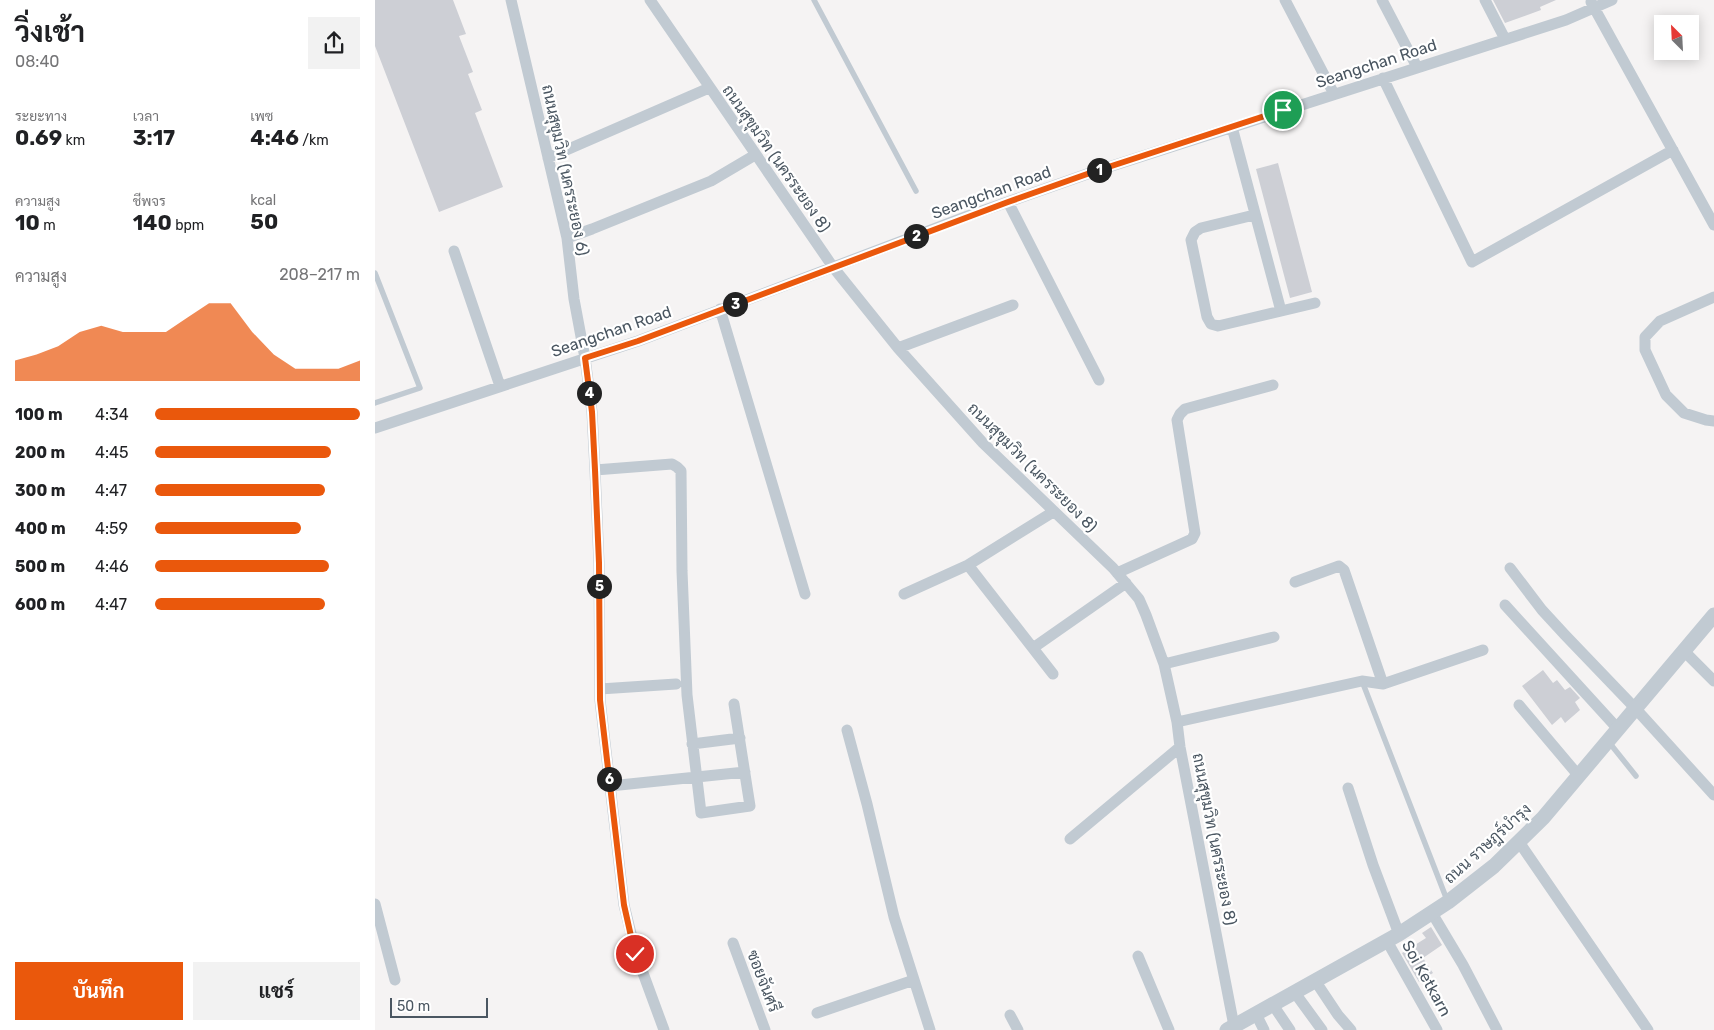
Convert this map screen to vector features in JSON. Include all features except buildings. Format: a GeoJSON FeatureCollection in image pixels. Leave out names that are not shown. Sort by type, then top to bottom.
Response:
{"type":"FeatureCollection","features":[{"type":"Feature","properties":{"kind":"street","name":"ถนนสุขุมวิท (นครระยอง 6)"},"geometry":{"type":"LineString","coordinates":[[511,0],[567,238],[574,299],[585,358],[592,412],[599,563],[600,689],[624,905],[635,954],[664,1030]]}},
{"type":"Feature","properties":{"kind":"street","name":"ถนนสุขุมวิท (นครระยอง 8)"},"geometry":{"type":"LineString","coordinates":[[650,0],[833,267],[898,348],[983,443],[1117,573],[1139,600],[1164,664],[1177,722],[1231,1028]]}},
{"type":"Feature","properties":{"kind":"street"},"geometry":{"type":"LineString","coordinates":[[1285,0],[1334,94]]}},
{"type":"Feature","properties":{"kind":"street"},"geometry":{"type":"LineString","coordinates":[[1382,0],[1417,67]]}},
{"type":"Feature","properties":{"kind":"street"},"geometry":{"type":"LineString","coordinates":[[1485,0],[1505,39]]}},
{"type":"Feature","properties":{"kind":"street","name":"Seangchan Road"},"geometry":{"type":"LineString","coordinates":[[375,428],[638,341],[1090,173],[1566,20],[1592,3],[1612,0]]}},
{"type":"Feature","properties":{"kind":"street"},"geometry":{"type":"LineString","coordinates":[[1592,3],[1714,225]]}},
{"type":"Feature","properties":{"kind":"street"},"geometry":{"type":"LineString","coordinates":[[1383,78],[1471,262],[1673,150]]}},
{"type":"Feature","properties":{"kind":"street"},"geometry":{"type":"LineString","coordinates":[[548,158],[709,88]]}},
{"type":"Feature","properties":{"kind":"street"},"geometry":{"type":"LineString","coordinates":[[1232,127],[1281,311]]}},
{"type":"Feature","properties":{"kind":"street"},"geometry":{"type":"LineString","coordinates":[[567,238],[711,181],[755,155]]}},
{"type":"Feature","properties":{"kind":"street"},"geometry":{"type":"LineString","coordinates":[[1008,202],[1099,380]]}},
{"type":"Feature","properties":{"kind":"street"},"geometry":{"type":"LineString","coordinates":[[1254,215],[1201,228],[1195,232],[1191,240],[1207,317],[1211,324],[1218,326],[1315,303]]}},
{"type":"Feature","properties":{"kind":"street"},"geometry":{"type":"LineString","coordinates":[[454,251],[500,386]]}},
{"type":"Feature","properties":{"kind":"street"},"geometry":{"type":"LineString","coordinates":[[1714,297],[1660,321],[1645,338],[1645,350],[1666,395],[1684,413],[1714,421]]}},
{"type":"Feature","properties":{"kind":"street"},"geometry":{"type":"LineString","coordinates":[[898,348],[1013,305]]}},
{"type":"Feature","properties":{"kind":"street"},"geometry":{"type":"LineString","coordinates":[[720,310],[805,594]]}},
{"type":"Feature","properties":{"kind":"street"},"geometry":{"type":"LineString","coordinates":[[1117,573],[1191,539],[1195,533],[1177,420],[1180,414],[1185,409],[1273,385]]}},
{"type":"Feature","properties":{"kind":"street"},"geometry":{"type":"LineString","coordinates":[[595,470],[673,464],[681,471],[682,571],[687,695],[701,813],[750,806],[735,704]]}},
{"type":"Feature","properties":{"kind":"street"},"geometry":{"type":"LineString","coordinates":[[904,594],[968,565],[1053,512]]}},
{"type":"Feature","properties":{"kind":"street"},"geometry":{"type":"LineString","coordinates":[[968,565],[1053,674]]}},
{"type":"Feature","properties":{"kind":"street"},"geometry":{"type":"LineString","coordinates":[[1295,582],[1339,566],[1344,570],[1383,684]]}},
{"type":"Feature","properties":{"kind":"street"},"geometry":{"type":"LineString","coordinates":[[1510,568],[1542,610],[1714,795]]}},
{"type":"Feature","properties":{"kind":"street"},"geometry":{"type":"LineString","coordinates":[[1033,648],[1126,583]]}},
{"type":"Feature","properties":{"kind":"street"},"geometry":{"type":"LineString","coordinates":[[1505,605],[1613,735]]}},
{"type":"Feature","properties":{"kind":"street","name":"ถนน ราษฎร์บำรุง"},"geometry":{"type":"LineString","coordinates":[[1231,1028],[1316,982],[1432,914],[1494,866],[1543,818],[1714,615]]}},
{"type":"Feature","properties":{"kind":"street"},"geometry":{"type":"LineString","coordinates":[[1164,664],[1274,637]]}},
{"type":"Feature","properties":{"kind":"street"},"geometry":{"type":"LineString","coordinates":[[1177,722],[1362,681],[1383,684],[1483,650]]}},
{"type":"Feature","properties":{"kind":"street"},"geometry":{"type":"LineString","coordinates":[[1684,651],[1714,681]]}},
{"type":"Feature","properties":{"kind":"street"},"geometry":{"type":"LineString","coordinates":[[600,689],[676,684]]}},
{"type":"Feature","properties":{"kind":"street"},"geometry":{"type":"LineString","coordinates":[[1519,705],[1578,775]]}},
{"type":"Feature","properties":{"kind":"street"},"geometry":{"type":"LineString","coordinates":[[847,730],[894,917],[930,1030]]}},
{"type":"Feature","properties":{"kind":"street"},"geometry":{"type":"LineString","coordinates":[[692,744],[739,738]]}},
{"type":"Feature","properties":{"kind":"street"},"geometry":{"type":"LineString","coordinates":[[1070,839],[1180,747]]}},
{"type":"Feature","properties":{"kind":"street"},"geometry":{"type":"LineString","coordinates":[[610,786],[745,772]]}},
{"type":"Feature","properties":{"kind":"street","name":"Soi Ketkarn"},"geometry":{"type":"LineString","coordinates":[[1348,788],[1373,866],[1393,938],[1437,1030]]}},
{"type":"Feature","properties":{"kind":"street"},"geometry":{"type":"LineString","coordinates":[[1519,842],[1648,1030]]}},
{"type":"Feature","properties":{"kind":"street"},"geometry":{"type":"LineString","coordinates":[[375,904],[395,980]]}},
{"type":"Feature","properties":{"kind":"street"},"geometry":{"type":"LineString","coordinates":[[1432,914],[1463,965],[1497,1030]]}},
{"type":"Feature","properties":{"kind":"street","name":"ซอยจันศรี"},"geometry":{"type":"LineString","coordinates":[[733,943],[765,1030]]}},
{"type":"Feature","properties":{"kind":"street"},"geometry":{"type":"LineString","coordinates":[[1137,956],[1169,1030]]}},
{"type":"Feature","properties":{"kind":"street"},"geometry":{"type":"LineString","coordinates":[[817,1013],[914,980]]}},
{"type":"Feature","properties":{"kind":"street"},"geometry":{"type":"LineString","coordinates":[[1316,982],[1351,1030]]}},
{"type":"Feature","properties":{"kind":"street"},"geometry":{"type":"LineString","coordinates":[[1295,993],[1322,1030]]}},
{"type":"Feature","properties":{"kind":"street"},"geometry":{"type":"LineString","coordinates":[[1273,1005],[1290,1030]]}},
{"type":"Feature","properties":{"kind":"street"},"geometry":{"type":"LineString","coordinates":[[1256,1014],[1264,1030]]}},
{"type":"Feature","properties":{"kind":"street"},"geometry":{"type":"LineString","coordinates":[[1010,1015],[1018,1030]]}},
{"type":"Feature","properties":{"kind":"lane"},"geometry":{"type":"LineString","coordinates":[[814,0],[916,190]]}},
{"type":"Feature","properties":{"kind":"lane"},"geometry":{"type":"LineString","coordinates":[[375,273],[420,388],[375,403]]}},
{"type":"Feature","properties":{"kind":"lane"},"geometry":{"type":"LineString","coordinates":[[1362,681],[1448,902]]}},
{"type":"Feature","properties":{"kind":"lane"},"geometry":{"type":"LineString","coordinates":[[1613,735],[1636,776]]}},
{"type":"Feature","properties":{"kind":"route"},"geometry":{"type":"LineString","coordinates":[[635,954],[624,905],[600,700],[599,563],[595,470],[592,412],[585,358],[638,341],[1008,202],[1283,110]]}}]}
